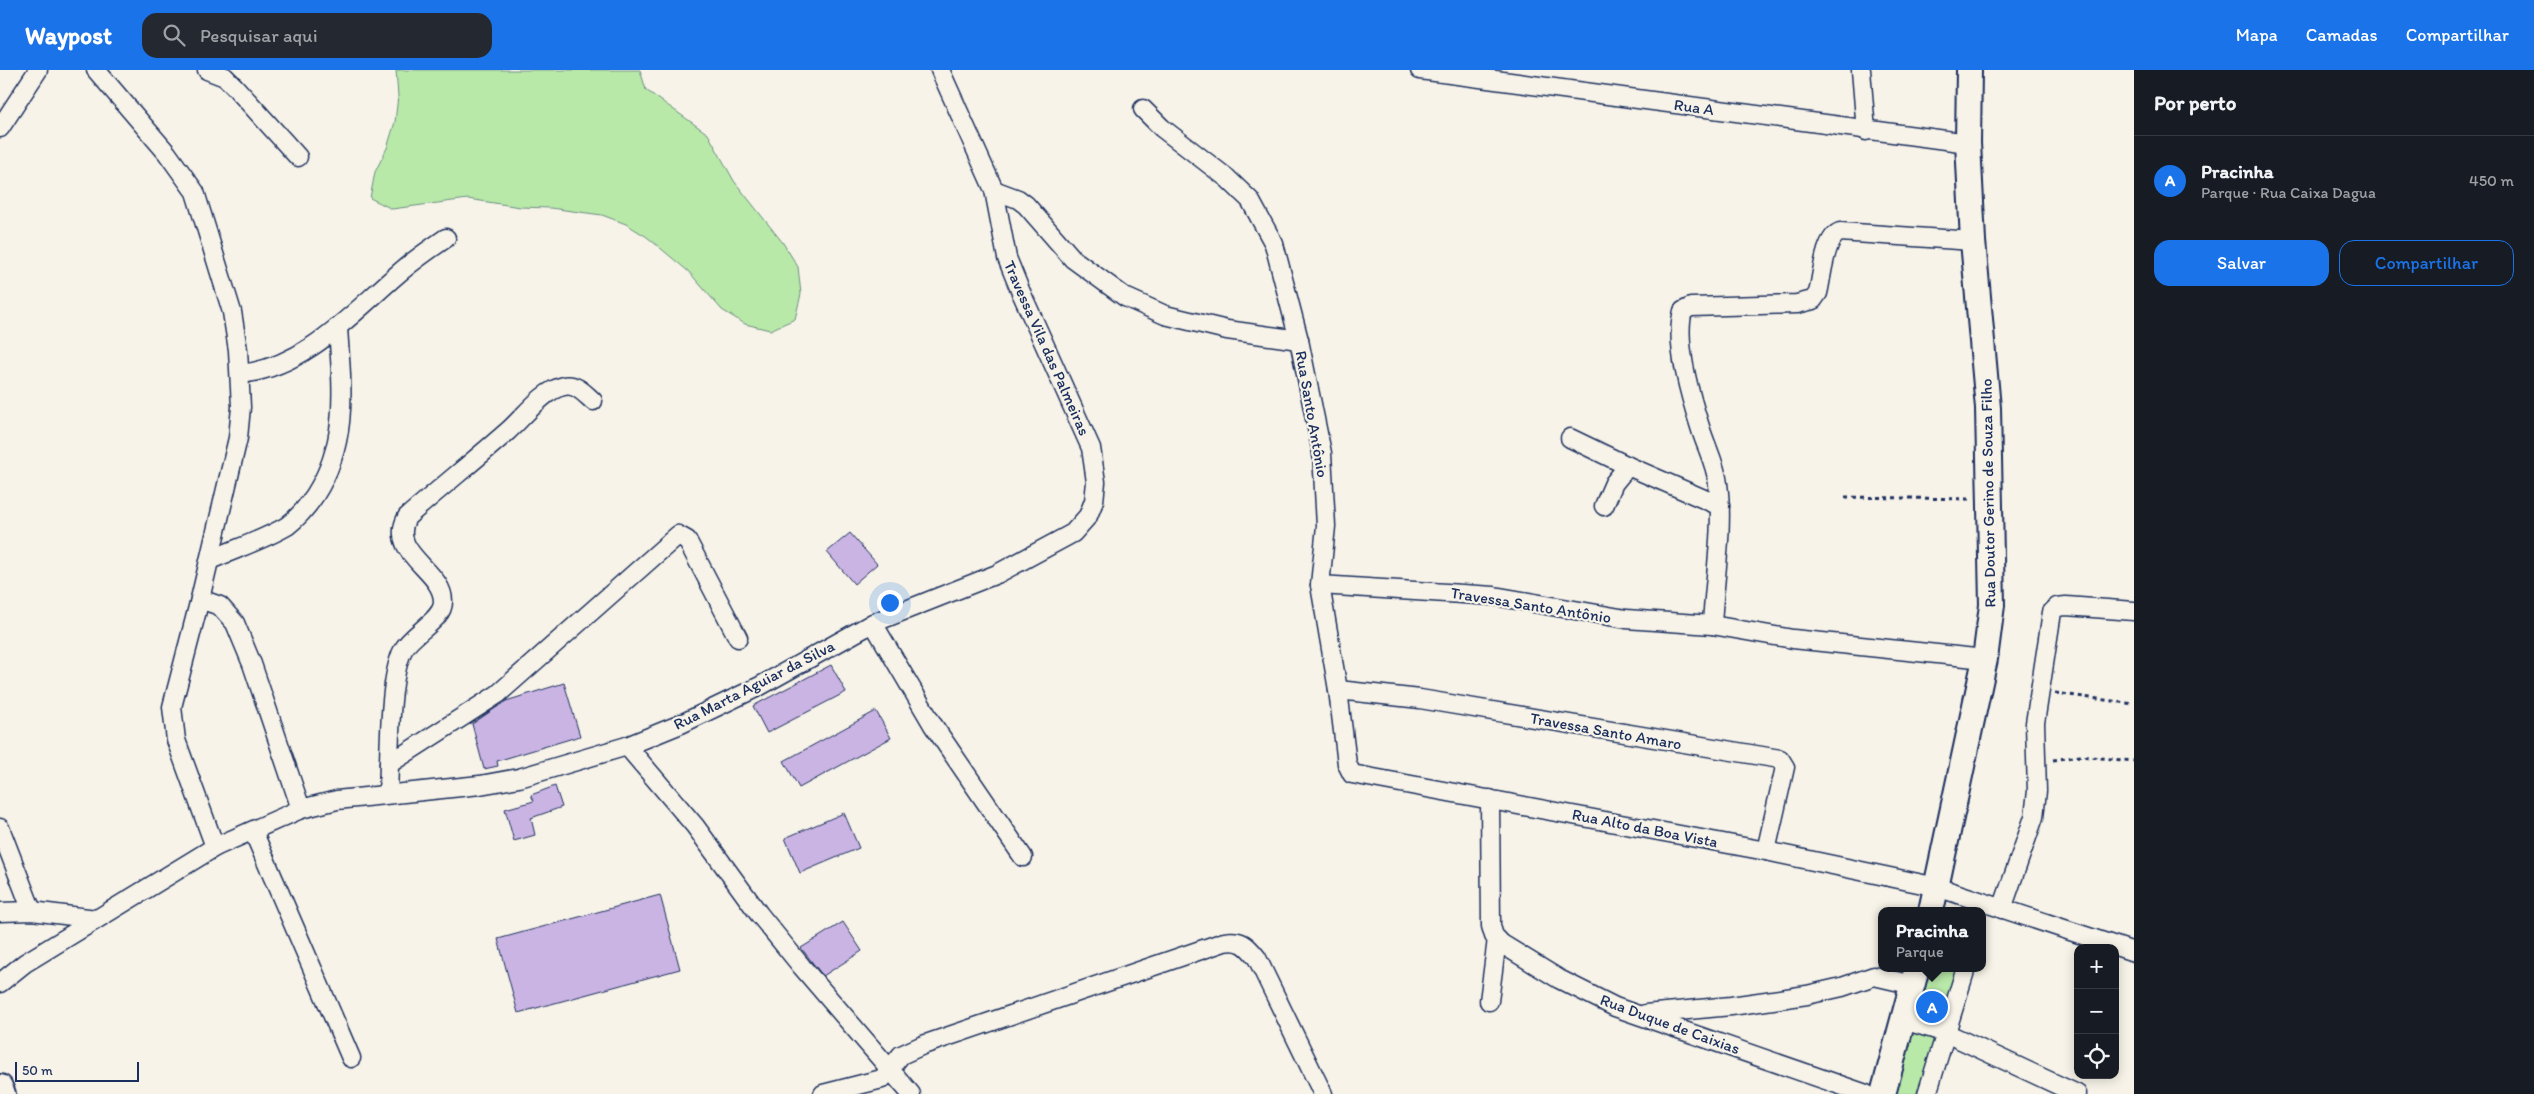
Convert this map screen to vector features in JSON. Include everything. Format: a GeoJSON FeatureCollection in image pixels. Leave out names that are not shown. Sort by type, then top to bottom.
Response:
{"type":"FeatureCollection","features":[{"type":"Feature","properties":{"kind":"main road","name":"Rua Doutor Gerino de Souza Filho"},"geometry":{"type":"LineString","coordinates":[[1932,907],[1985,659],[1992,605],[1988,408],[1973,240],[1968,143],[1969,70]]}},
{"type":"Feature","properties":{"kind":"main road"},"geometry":{"type":"LineString","coordinates":[[1883,1094],[1915,976]]}},
{"type":"Feature","properties":{"kind":"main road"},"geometry":{"type":"LineString","coordinates":[[0,1087],[3,1094]]}},
{"type":"Feature","properties":{"kind":"street"},"geometry":{"type":"LineString","coordinates":[[0,128],[38,70]]}},
{"type":"Feature","properties":{"kind":"street"},"geometry":{"type":"LineString","coordinates":[[96,70],[167,153],[195,192],[232,312],[241,374],[238,438],[210,560],[172,707],[176,740],[214,847]]}},
{"type":"Feature","properties":{"kind":"street"},"geometry":{"type":"LineString","coordinates":[[207,70],[225,77],[298,157]]}},
{"type":"Feature","properties":{"kind":"street","name":"Travessa Vila das Palmeiras"},"geometry":{"type":"LineString","coordinates":[[940,70],[994,190],[1008,258],[1091,448],[1096,482],[1094,500],[1088,516]]}},
{"type":"Feature","properties":{"kind":"street","name":"Rua A"},"geometry":{"type":"LineString","coordinates":[[1420,70],[1866,131],[1968,143]]}},
{"type":"Feature","properties":{"kind":"street"},"geometry":{"type":"LineString","coordinates":[[1860,70],[1866,131]]}},
{"type":"Feature","properties":{"kind":"street","name":"Rua Santo Antônio"},"geometry":{"type":"LineString","coordinates":[[1143,109],[1162,128],[1227,178],[1250,200],[1259,212],[1274,244],[1314,412],[1324,473],[1326,526],[1320,585],[1338,690],[1347,764],[1352,774]]}},
{"type":"Feature","properties":{"kind":"street"},"geometry":{"type":"LineString","coordinates":[[994,190],[1012,196],[1026,205],[1073,259],[1125,297],[1166,315],[1227,330],[1298,340]]}},
{"type":"Feature","properties":{"kind":"street"},"geometry":{"type":"LineString","coordinates":[[1712,625],[1720,506],[1716,471],[1701,431],[1685,365],[1681,328],[1683,311],[1691,307],[1797,304],[1813,300],[1818,292],[1830,243],[1835,234],[1840,232],[1973,240]]}},
{"type":"Feature","properties":{"kind":"street"},"geometry":{"type":"LineString","coordinates":[[241,374],[259,372],[278,366],[296,357],[338,328],[401,271],[446,238]]}},
{"type":"Feature","properties":{"kind":"street"},"geometry":{"type":"LineString","coordinates":[[210,560],[286,526],[303,512],[319,489],[335,454],[340,433],[341,386],[338,328]]}},
{"type":"Feature","properties":{"kind":"street"},"geometry":{"type":"LineString","coordinates":[[388,793],[393,700],[399,660],[412,638],[439,614],[443,607],[442,592],[406,546],[402,526],[406,517],[545,397],[562,386],[569,385],[577,388],[593,401]]}},
{"type":"Feature","properties":{"kind":"street"},"geometry":{"type":"LineString","coordinates":[[1570,438],[1628,466],[1720,506]]}},
{"type":"Feature","properties":{"kind":"street"},"geometry":{"type":"LineString","coordinates":[[1604,506],[1614,483],[1628,466]]}},
{"type":"Feature","properties":{"kind":"street","name":"Rua Marta Aguiar da Silva"},"geometry":{"type":"LineString","coordinates":[[0,983],[26,962],[214,847],[301,809],[337,800],[388,793],[480,785],[519,778],[627,746],[680,724],[760,686],[873,623],[997,574],[1073,533],[1088,516]]}},
{"type":"Feature","properties":{"kind":"street"},"geometry":{"type":"LineString","coordinates":[[389,764],[498,694],[678,535],[687,540],[738,638]]}},
{"type":"Feature","properties":{"kind":"street","name":"Travessa Santo Antônio"},"geometry":{"type":"LineString","coordinates":[[1320,585],[1494,596],[1626,619],[1712,625],[1794,639],[1985,659]]}},
{"type":"Feature","properties":{"kind":"street"},"geometry":{"type":"LineString","coordinates":[[200,600],[220,606],[235,623],[255,673],[301,809]]}},
{"type":"Feature","properties":{"kind":"street"},"geometry":{"type":"LineString","coordinates":[[2002,909],[2034,817],[2037,791],[2034,746],[2039,691],[2054,608],[2066,606],[2134,610]]}},
{"type":"Feature","properties":{"kind":"street"},"geometry":{"type":"LineString","coordinates":[[873,623],[933,725],[1023,857]]}},
{"type":"Feature","properties":{"kind":"street","name":"Travessa Santo Amaro"},"geometry":{"type":"LineString","coordinates":[[1338,690],[1420,699],[1780,759],[1784,767],[1766,851]]}},
{"type":"Feature","properties":{"kind":"street"},"geometry":{"type":"LineString","coordinates":[[627,746],[690,821],[759,914],[802,967],[911,1094]]}},
{"type":"Feature","properties":{"kind":"street","name":"Rua Alto da Boa Vista"},"geometry":{"type":"LineString","coordinates":[[1352,774],[1374,780],[1490,799],[1766,851],[1937,887],[1982,907]]}},
{"type":"Feature","properties":{"kind":"street"},"geometry":{"type":"LineString","coordinates":[[1489,1001],[1494,932],[1490,799]]}},
{"type":"Feature","properties":{"kind":"street"},"geometry":{"type":"LineString","coordinates":[[0,828],[32,911]]}},
{"type":"Feature","properties":{"kind":"street"},"geometry":{"type":"LineString","coordinates":[[252,831],[351,1058]]}},
{"type":"Feature","properties":{"kind":"street","name":"Rua Alto da Boa Vista"},"geometry":{"type":"LineString","coordinates":[[1986,908],[2002,909],[2134,952]]}},
{"type":"Feature","properties":{"kind":"street"},"geometry":{"type":"LineString","coordinates":[[0,912],[32,911],[96,919]]}},
{"type":"Feature","properties":{"kind":"street","name":"Rua Duque de Caixias"},"geometry":{"type":"LineString","coordinates":[[1494,932],[1559,979],[1615,1007],[1866,1094]]}},
{"type":"Feature","properties":{"kind":"street"},"geometry":{"type":"LineString","coordinates":[[823,1094],[882,1079],[902,1055],[942,1038],[1234,940],[1248,946],[1257,958],[1323,1094]]}},
{"type":"Feature","properties":{"kind":"street"},"geometry":{"type":"LineString","coordinates":[[1927,1094],[1965,972]]}},
{"type":"Feature","properties":{"kind":"street"},"geometry":{"type":"LineString","coordinates":[[1640,1015],[1731,1006],[1807,995],[1842,987],[1874,976],[1915,976]]}},
{"type":"Feature","properties":{"kind":"street"},"geometry":{"type":"LineString","coordinates":[[1903,1020],[1946,1033],[2076,1094]]}},
{"type":"Feature","properties":{"kind":"path"},"geometry":{"type":"LineString","coordinates":[[1845,497],[1991,500]]}},
{"type":"Feature","properties":{"kind":"path"},"geometry":{"type":"LineString","coordinates":[[2039,691],[2134,704]]}},
{"type":"Feature","properties":{"kind":"path"},"geometry":{"type":"LineString","coordinates":[[2068,757],[2134,761]]}},
{"type":"Feature","properties":{"kind":"green space"},"geometry":{"type":"Polygon","coordinates":[[[396,70],[640,70],[646,90],[708,134],[734,181],[783,243],[798,267],[801,294],[795,319],[770,330],[745,324],[722,310],[689,272],[647,237],[626,224],[602,215],[550,208],[520,207],[468,199],[392,209],[370,198],[375,172],[387,148],[395,122],[398,96],[396,70]]]}},
{"type":"Feature","properties":{"kind":"green space"},"geometry":{"type":"Polygon","coordinates":[[[1923,972],[1960,972],[1925,1094],[1891,1094],[1923,972]]]}},
{"type":"Feature","properties":{"kind":"building"},"geometry":{"type":"Polygon","coordinates":[[[850,533],[877,564],[854,584],[827,552],[850,533]]]}},
{"type":"Feature","properties":{"kind":"building"},"geometry":{"type":"Polygon","coordinates":[[[831,665],[846,692],[767,733],[753,706],[831,665]]]}},
{"type":"Feature","properties":{"kind":"building"},"geometry":{"type":"Polygon","coordinates":[[[564,683],[580,736],[497,761],[498,766],[484,769],[472,724],[506,701],[564,683]]]}},
{"type":"Feature","properties":{"kind":"building"},"geometry":{"type":"Polygon","coordinates":[[[876,711],[891,738],[799,788],[784,761],[876,711]]]}},
{"type":"Feature","properties":{"kind":"building"},"geometry":{"type":"Polygon","coordinates":[[[555,786],[562,807],[531,818],[535,835],[514,841],[505,809],[534,801],[531,795],[555,786]]]}},
{"type":"Feature","properties":{"kind":"building"},"geometry":{"type":"Polygon","coordinates":[[[844,813],[859,848],[800,873],[785,838],[844,813]]]}},
{"type":"Feature","properties":{"kind":"building"},"geometry":{"type":"Polygon","coordinates":[[[660,895],[680,969],[518,1013],[498,939],[660,895]]]}},
{"type":"Feature","properties":{"kind":"building"},"geometry":{"type":"Polygon","coordinates":[[[843,922],[862,951],[823,976],[801,948],[843,922]]]}},
{"type":"Feature","properties":{"kind":"place","name":"Pracinha"},"geometry":{"type":"Point","coordinates":[1932,1007]}}]}
